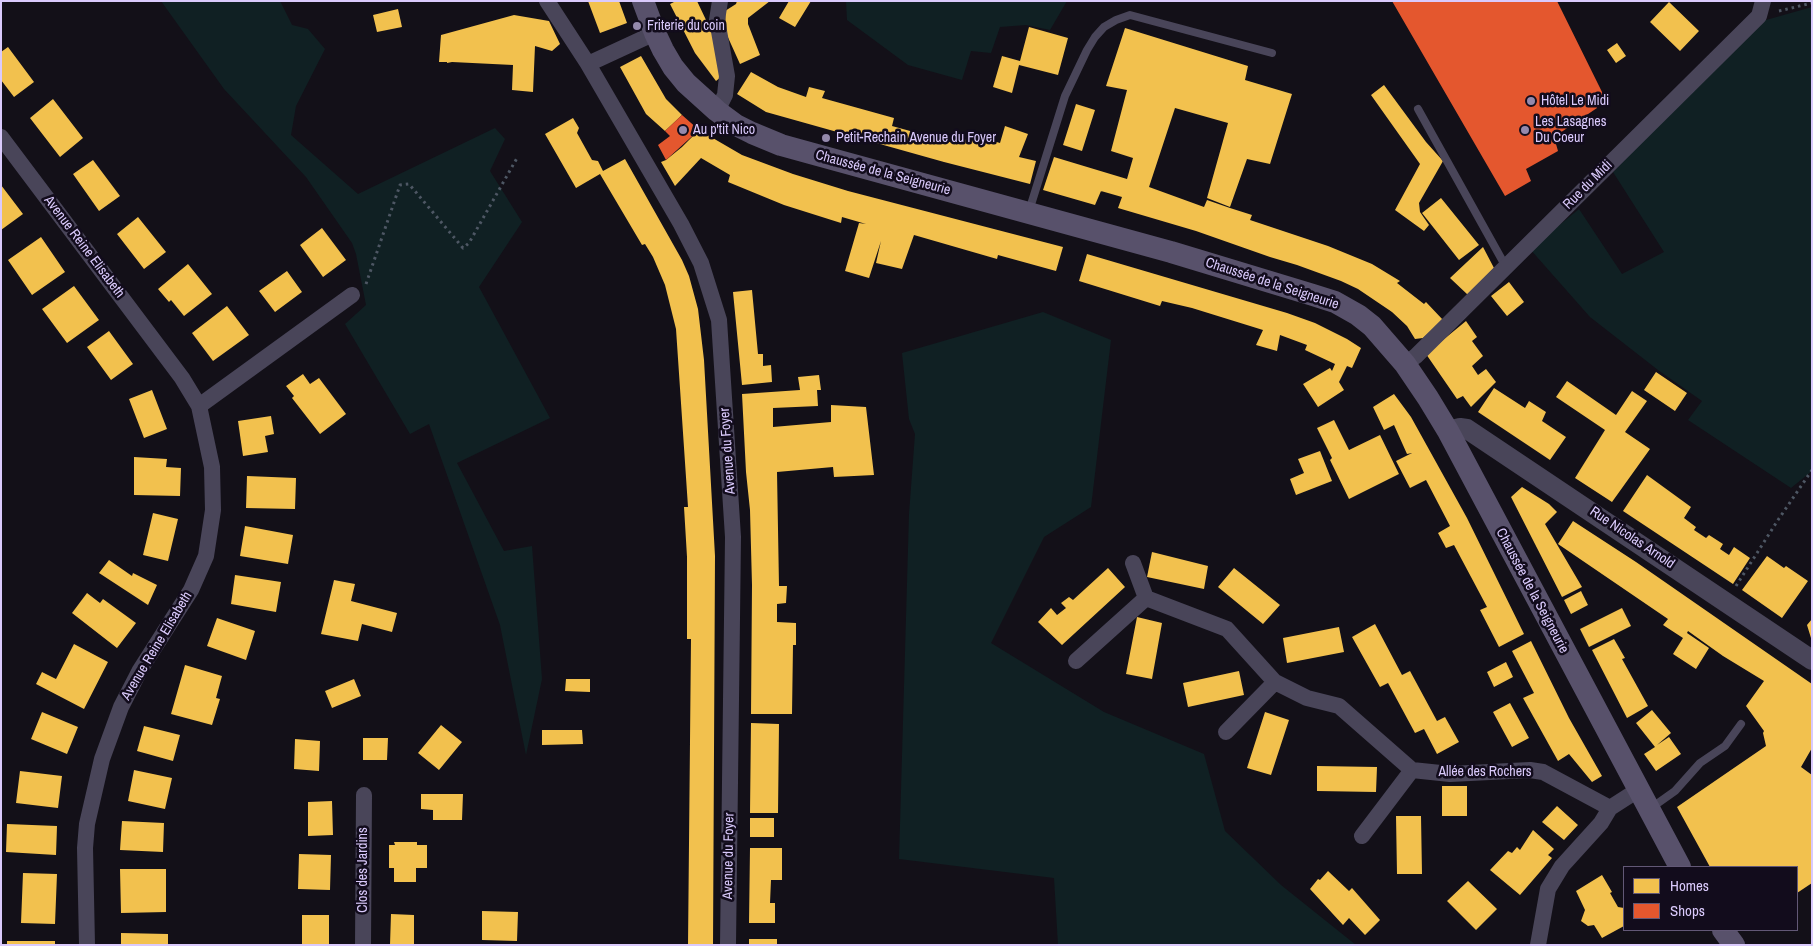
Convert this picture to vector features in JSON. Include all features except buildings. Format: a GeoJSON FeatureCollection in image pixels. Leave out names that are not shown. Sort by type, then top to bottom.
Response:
{"type":"FeatureCollection","features":[{"type":"Feature","properties":{"kind":"main road","name":"Chaussée de la Seigneurie"},"geometry":{"type":"LineString","coordinates":[[643,1],[654,34],[673,67],[686,83],[717,111],[736,125],[781,145],[1171,252],[1335,302],[1358,315],[1372,326],[1405,364],[1448,431],[1679,866]]}},
{"type":"Feature","properties":{"kind":"main road"},"geometry":{"type":"LineString","coordinates":[[1723,931],[1734,945]]}},
{"type":"Feature","properties":{"kind":"street","name":"Avenue du Foyer"},"geometry":{"type":"LineString","coordinates":[[547,1],[588,64],[681,224],[702,263],[719,320],[733,537],[728,945]]}},
{"type":"Feature","properties":{"kind":"street"},"geometry":{"type":"LineString","coordinates":[[717,111],[725,96],[727,76],[718,20],[720,1]]}},
{"type":"Feature","properties":{"kind":"street","name":"Rue du Midi"},"geometry":{"type":"LineString","coordinates":[[1405,364],[1416,356],[1506,267],[1761,8]]}},
{"type":"Feature","properties":{"kind":"street"},"geometry":{"type":"LineString","coordinates":[[588,64],[654,34]]}},
{"type":"Feature","properties":{"kind":"street","name":"Avenue Reine Elisabeth"},"geometry":{"type":"LineString","coordinates":[[1,137],[182,378],[200,406],[212,467],[213,510],[206,556],[191,590],[140,670],[121,706],[102,759],[87,824],[85,848],[87,945]]}},
{"type":"Feature","properties":{"kind":"street"},"geometry":{"type":"LineString","coordinates":[[200,406],[352,295]]}},
{"type":"Feature","properties":{"kind":"street","name":"Rue Nicolas Arnold"},"geometry":{"type":"LineString","coordinates":[[1448,431],[1460,428],[1467,429],[1812,660]]}},
{"type":"Feature","properties":{"kind":"street"},"geometry":{"type":"LineString","coordinates":[[1133,563],[1146,598],[1227,629],[1275,682],[1307,698],[1338,706],[1412,770],[1362,836]]}},
{"type":"Feature","properties":{"kind":"street"},"geometry":{"type":"LineString","coordinates":[[1076,661],[1146,598]]}},
{"type":"Feature","properties":{"kind":"street"},"geometry":{"type":"LineString","coordinates":[[1226,732],[1275,682]]}},
{"type":"Feature","properties":{"kind":"street","name":"Allée des Rochers"},"geometry":{"type":"LineString","coordinates":[[1412,770],[1450,774],[1530,770],[1543,772],[1610,808]]}},
{"type":"Feature","properties":{"kind":"street","name":"Clos des Jardins"},"geometry":{"type":"LineString","coordinates":[[363,945],[364,794]]}},
{"type":"Feature","properties":{"kind":"street"},"geometry":{"type":"LineString","coordinates":[[1538,945],[1548,889],[1562,866],[1601,823],[1610,808],[1644,799]]}},
{"type":"Feature","properties":{"kind":"lane"},"geometry":{"type":"LineString","coordinates":[[1028,213],[1065,96],[1087,50],[1104,27],[1130,15],[1272,53]]}},
{"type":"Feature","properties":{"kind":"lane"},"geometry":{"type":"LineString","coordinates":[[1418,109],[1506,267]]}},
{"type":"Feature","properties":{"kind":"lane"},"geometry":{"type":"LineString","coordinates":[[1644,799],[1675,792],[1700,764],[1726,746],[1740,724]]}},
{"type":"Feature","properties":{"kind":"path"},"geometry":{"type":"LineString","coordinates":[[1761,8],[1812,3]]}},
{"type":"Feature","properties":{"kind":"path"},"geometry":{"type":"LineString","coordinates":[[352,295],[366,283],[400,185],[409,184],[463,248],[469,243],[517,158]]}},
{"type":"Feature","properties":{"kind":"path"},"geometry":{"type":"LineString","coordinates":[[1727,602],[1778,520],[1812,470]]}},
{"type":"Feature","properties":{"kind":"shaded area"},"geometry":{"type":"Polygon","coordinates":[[[161,1],[280,1],[292,25],[308,29],[325,49],[296,106],[291,135],[358,194],[495,128],[505,139],[490,171],[522,222],[479,287],[550,418],[457,463],[504,551],[532,546],[542,679],[526,755],[500,625],[429,424],[410,434],[345,324],[366,305],[352,243],[306,177],[224,89],[161,1]]]}},
{"type":"Feature","properties":{"kind":"shaded area"},"geometry":{"type":"Polygon","coordinates":[[[846,1],[1067,1],[1050,30],[1026,25],[1000,27],[991,53],[971,51],[962,80],[908,65],[847,20],[846,1]]]}},
{"type":"Feature","properties":{"kind":"shaded area"},"geometry":{"type":"Polygon","coordinates":[[[1812,7],[1812,471],[1791,488],[1688,420],[1702,401],[1658,370],[1590,317],[1530,249],[1579,209],[1622,274],[1664,252],[1613,172],[1717,63],[1759,22],[1812,7]]]}},
{"type":"Feature","properties":{"kind":"shaded area"},"geometry":{"type":"Polygon","coordinates":[[[1043,312],[1111,340],[1091,507],[1044,537],[991,643],[1104,712],[1204,754],[1225,831],[1281,885],[1356,945],[1058,945],[1054,878],[899,859],[909,514],[915,434],[909,419],[902,353],[1043,312]]]}},
{"type":"Feature","properties":{"kind":"place","name":"Friterie du coin"},"geometry":{"type":"Point","coordinates":[637,26]}},
{"type":"Feature","properties":{"kind":"place","name":"Hôtel Le Midi"},"geometry":{"type":"Point","coordinates":[1531,101]}},
{"type":"Feature","properties":{"kind":"place","name":"Au p'tit Nico"},"geometry":{"type":"Point","coordinates":[683,130]}},
{"type":"Feature","properties":{"kind":"place","name":"Les Lasagnes Du Coeur"},"geometry":{"type":"Point","coordinates":[1525,130]}},
{"type":"Feature","properties":{"kind":"place","name":"Petit-Rechain Avenue du Foyer"},"geometry":{"type":"Point","coordinates":[826,138]}}]}
